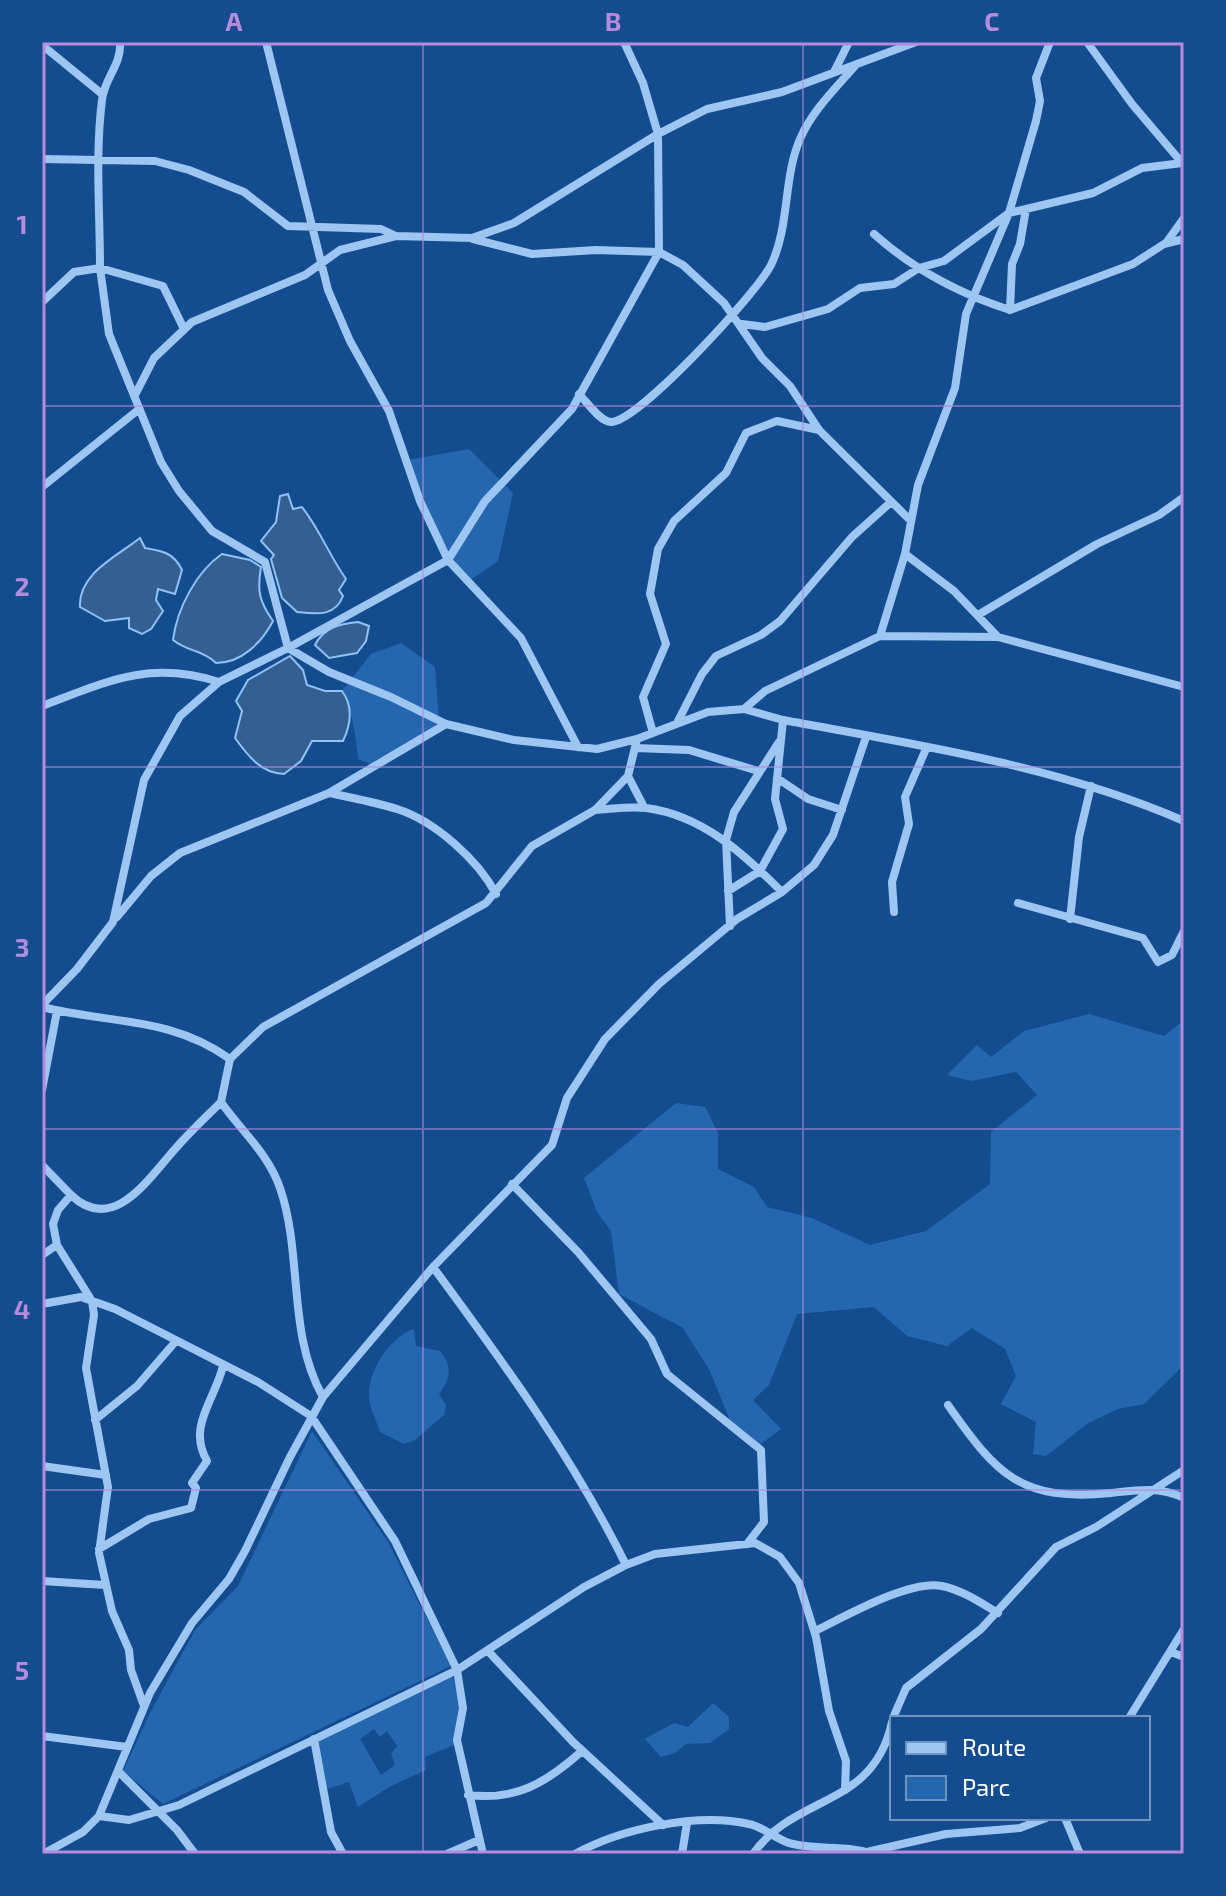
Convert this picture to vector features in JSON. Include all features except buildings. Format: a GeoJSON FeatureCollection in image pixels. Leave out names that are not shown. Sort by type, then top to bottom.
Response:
{"type":"FeatureCollection","features":[{"type":"Feature","properties":{"kind":"street"},"geometry":{"type":"LineString","coordinates":[[120,42],[121,55],[102,94],[100,268],[109,334],[161,462],[198,517],[222,539],[265,562],[288,648],[329,672],[446,724],[514,740],[578,747],[597,749],[636,744],[689,750],[758,771]]}},
{"type":"Feature","properties":{"kind":"street"},"geometry":{"type":"LineString","coordinates":[[266,42],[320,264],[350,341],[389,411],[420,501],[448,560],[521,638],[578,747]]}},
{"type":"Feature","properties":{"kind":"street"},"geometry":{"type":"LineString","coordinates":[[113,922],[137,804],[149,769],[180,716],[219,682],[288,648],[448,560],[485,501],[563,420],[579,394],[659,252],[658,134],[643,83],[624,42]]}},
{"type":"Feature","properties":{"kind":"street"},"geometry":{"type":"LineString","coordinates":[[833,73],[849,42]]}},
{"type":"Feature","properties":{"kind":"street"},"geometry":{"type":"LineString","coordinates":[[472,238],[514,223],[658,134],[707,109],[782,92],[916,42]]}},
{"type":"Feature","properties":{"kind":"street"},"geometry":{"type":"LineString","coordinates":[[880,636],[905,554],[909,519],[926,461],[955,388],[961,331],[1009,213],[1040,106],[1036,78],[1050,42]]}},
{"type":"Feature","properties":{"kind":"street"},"geometry":{"type":"LineString","coordinates":[[1087,42],[1132,104],[1183,162]]}},
{"type":"Feature","properties":{"kind":"street"},"geometry":{"type":"LineString","coordinates":[[42,45],[102,94]]}},
{"type":"Feature","properties":{"kind":"street"},"geometry":{"type":"LineString","coordinates":[[579,394],[604,420],[611,422],[631,415],[702,349],[733,314],[764,277],[775,255],[800,139],[822,103],[857,64]]}},
{"type":"Feature","properties":{"kind":"street"},"geometry":{"type":"LineString","coordinates":[[42,159],[155,161],[189,170],[244,192],[288,226],[381,229],[396,236]]}},
{"type":"Feature","properties":{"kind":"street"},"geometry":{"type":"LineString","coordinates":[[742,324],[765,327],[828,309],[860,288],[894,284],[919,268],[950,257],[1009,213],[1093,193],[1142,168],[1183,162]]}},
{"type":"Feature","properties":{"kind":"street"},"geometry":{"type":"LineString","coordinates":[[1010,310],[1012,264],[1020,244],[1026,209]]}},
{"type":"Feature","properties":{"kind":"street"},"geometry":{"type":"LineString","coordinates":[[874,234],[919,268],[974,298],[1010,310],[1143,260],[1164,244],[1184,218]]}},
{"type":"Feature","properties":{"kind":"street"},"geometry":{"type":"LineString","coordinates":[[135,396],[154,358],[184,329],[220,308],[294,280],[340,250],[396,236],[472,238],[532,254],[596,250],[659,252],[695,274],[733,314],[762,358],[790,386],[819,430],[909,519]]}},
{"type":"Feature","properties":{"kind":"street"},"geometry":{"type":"LineString","coordinates":[[1164,244],[1184,239]]}},
{"type":"Feature","properties":{"kind":"street"},"geometry":{"type":"LineString","coordinates":[[42,302],[70,274],[100,268],[163,286],[184,329]]}},
{"type":"Feature","properties":{"kind":"street"},"geometry":{"type":"LineString","coordinates":[[42,487],[138,410]]}},
{"type":"Feature","properties":{"kind":"street"},"geometry":{"type":"LineString","coordinates":[[653,733],[643,697],[666,644],[650,594],[658,549],[665,533],[684,510],[723,477],[746,433],[777,421],[819,430]]}},
{"type":"Feature","properties":{"kind":"street"},"geometry":{"type":"LineString","coordinates":[[978,615],[1097,544],[1159,515],[1184,497]]}},
{"type":"Feature","properties":{"kind":"street"},"geometry":{"type":"LineString","coordinates":[[678,721],[702,674],[716,656],[761,635],[780,621],[852,537],[891,502]]}},
{"type":"Feature","properties":{"kind":"street"},"geometry":{"type":"LineString","coordinates":[[905,554],[978,615],[998,637]]}},
{"type":"Feature","properties":{"kind":"street"},"geometry":{"type":"LineString","coordinates":[[744,709],[765,691],[880,636],[998,637],[1184,687]]}},
{"type":"Feature","properties":{"kind":"street"},"geometry":{"type":"LineString","coordinates":[[42,706],[146,671],[173,671],[219,682]]}},
{"type":"Feature","properties":{"kind":"street"},"geometry":{"type":"LineString","coordinates":[[42,1165],[71,1195],[94,1209],[110,1207],[133,1196],[221,1102],[230,1059],[263,1027],[459,921],[496,894],[532,846],[595,810],[628,776],[636,744],[678,721],[708,712],[744,709],[783,720],[1054,774],[1184,821]]}},
{"type":"Feature","properties":{"kind":"street"},"geometry":{"type":"LineString","coordinates":[[728,891],[760,871],[783,829],[775,807],[783,720]]}},
{"type":"Feature","properties":{"kind":"street"},"geometry":{"type":"LineString","coordinates":[[230,1059],[202,1042],[150,1023],[57,1011],[42,1006],[77,969],[151,876],[180,853],[329,793],[446,724]]}},
{"type":"Feature","properties":{"kind":"street"},"geometry":{"type":"LineString","coordinates":[[43,1854],[83,1832],[99,1816],[144,1706],[174,1649],[229,1579],[323,1397],[433,1267],[552,1145],[567,1098],[605,1039],[659,984],[730,926],[805,874],[821,855],[842,810],[866,737]]}},
{"type":"Feature","properties":{"kind":"street"},"geometry":{"type":"LineString","coordinates":[[730,926],[726,840],[734,812],[779,742]]}},
{"type":"Feature","properties":{"kind":"street"},"geometry":{"type":"LineString","coordinates":[[894,912],[892,882],[909,824],[905,797],[926,749]]}},
{"type":"Feature","properties":{"kind":"street"},"geometry":{"type":"LineString","coordinates":[[628,776],[644,807]]}},
{"type":"Feature","properties":{"kind":"street"},"geometry":{"type":"LineString","coordinates":[[777,778],[808,799],[842,810]]}},
{"type":"Feature","properties":{"kind":"street"},"geometry":{"type":"LineString","coordinates":[[1070,919],[1079,837],[1091,786]]}},
{"type":"Feature","properties":{"kind":"street"},"geometry":{"type":"LineString","coordinates":[[329,793],[400,810],[422,821],[477,865],[496,894]]}},
{"type":"Feature","properties":{"kind":"street"},"geometry":{"type":"LineString","coordinates":[[595,810],[644,807],[685,817],[726,840],[782,892]]}},
{"type":"Feature","properties":{"kind":"street"},"geometry":{"type":"LineString","coordinates":[[1018,903],[1143,938],[1158,962],[1172,955],[1184,931]]}},
{"type":"Feature","properties":{"kind":"street"},"geometry":{"type":"LineString","coordinates":[[42,1090],[57,1011]]}},
{"type":"Feature","properties":{"kind":"street"},"geometry":{"type":"LineString","coordinates":[[221,1102],[265,1156],[280,1186],[288,1216],[304,1348],[323,1397]]}},
{"type":"Feature","properties":{"kind":"street"},"geometry":{"type":"LineString","coordinates":[[512,1184],[578,1252],[651,1339],[667,1374],[761,1450],[764,1522],[747,1544]]}},
{"type":"Feature","properties":{"kind":"street"},"geometry":{"type":"LineString","coordinates":[[71,1195],[55,1216],[57,1245],[92,1301],[94,1315],[86,1368],[106,1475],[107,1502],[99,1549],[105,1585],[129,1650],[131,1670],[144,1706]]}},
{"type":"Feature","properties":{"kind":"street"},"geometry":{"type":"LineString","coordinates":[[42,1255],[57,1245]]}},
{"type":"Feature","properties":{"kind":"street"},"geometry":{"type":"LineString","coordinates":[[433,1267],[515,1379],[607,1526],[626,1565]]}},
{"type":"Feature","properties":{"kind":"street"},"geometry":{"type":"LineString","coordinates":[[42,1304],[81,1297],[115,1309],[311,1416],[395,1541],[457,1670],[463,1708],[457,1740],[483,1854]]}},
{"type":"Feature","properties":{"kind":"street"},"geometry":{"type":"LineString","coordinates":[[95,1420],[137,1386],[176,1341]]}},
{"type":"Feature","properties":{"kind":"street"},"geometry":{"type":"LineString","coordinates":[[99,1549],[149,1519],[191,1508],[196,1488],[192,1483],[207,1461],[199,1446],[201,1414],[217,1389],[223,1366]]}},
{"type":"Feature","properties":{"kind":"street"},"geometry":{"type":"LineString","coordinates":[[948,1405],[975,1443],[1019,1483],[1038,1491],[1075,1497],[1157,1488],[1184,1498]]}},
{"type":"Feature","properties":{"kind":"street"},"geometry":{"type":"LineString","coordinates":[[42,1466],[106,1475]]}},
{"type":"Feature","properties":{"kind":"street"},"geometry":{"type":"LineString","coordinates":[[894,1716],[906,1688],[998,1613],[1056,1547],[1184,1470]]}},
{"type":"Feature","properties":{"kind":"street"},"geometry":{"type":"LineString","coordinates":[[99,1816],[129,1820],[161,1812],[457,1670],[544,1612],[626,1565],[655,1554],[747,1544],[765,1547],[786,1564],[799,1583],[815,1631],[829,1711],[846,1761],[845,1790]]}},
{"type":"Feature","properties":{"kind":"street"},"geometry":{"type":"LineString","coordinates":[[42,1581],[105,1585]]}},
{"type":"Feature","properties":{"kind":"street"},"geometry":{"type":"LineString","coordinates":[[815,1631],[895,1595],[934,1585],[966,1595],[998,1613]]}},
{"type":"Feature","properties":{"kind":"street"},"geometry":{"type":"LineString","coordinates":[[1130,1716],[1184,1629]]}},
{"type":"Feature","properties":{"kind":"street"},"geometry":{"type":"LineString","coordinates":[[488,1651],[582,1751],[663,1825]]}},
{"type":"Feature","properties":{"kind":"street"},"geometry":{"type":"LineString","coordinates":[[1171,1652],[1184,1657]]}},
{"type":"Feature","properties":{"kind":"street"},"geometry":{"type":"LineString","coordinates":[[753,1854],[771,1833],[845,1790],[874,1767],[890,1730]]}},
{"type":"Feature","properties":{"kind":"street"},"geometry":{"type":"LineString","coordinates":[[42,1736],[127,1747]]}},
{"type":"Feature","properties":{"kind":"street"},"geometry":{"type":"LineString","coordinates":[[314,1739],[331,1832],[343,1854]]}},
{"type":"Feature","properties":{"kind":"street"},"geometry":{"type":"LineString","coordinates":[[468,1795],[514,1795],[557,1773],[582,1751]]}},
{"type":"Feature","properties":{"kind":"street"},"geometry":{"type":"LineString","coordinates":[[118,1771],[161,1812],[195,1854]]}},
{"type":"Feature","properties":{"kind":"street"},"geometry":{"type":"LineString","coordinates":[[575,1854],[623,1831],[687,1823],[746,1823],[791,1844],[870,1853],[946,1834],[1020,1828],[1041,1820]]}},
{"type":"Feature","properties":{"kind":"street"},"geometry":{"type":"LineString","coordinates":[[1066,1820],[1080,1854]]}},
{"type":"Feature","properties":{"kind":"street"},"geometry":{"type":"LineString","coordinates":[[682,1854],[687,1823]]}},
{"type":"Feature","properties":{"kind":"street"},"geometry":{"type":"LineString","coordinates":[[447,1854],[479,1840]]}},
{"type":"Feature","properties":{"kind":"green space"},"geometry":{"type":"Polygon","coordinates":[[[469,449],[513,493],[498,561],[469,581],[434,523],[408,460],[469,449]]]}},
{"type":"Feature","properties":{"kind":"green space"},"geometry":{"type":"Polygon","coordinates":[[[401,643],[435,667],[439,720],[428,735],[375,766],[358,759],[351,714],[342,691],[371,654],[401,643]]]}},
{"type":"Feature","properties":{"kind":"green space"},"geometry":{"type":"Polygon","coordinates":[[[1089,1014],[1164,1036],[1184,1020],[1184,1365],[1144,1404],[1118,1409],[1088,1423],[1046,1456],[1033,1454],[1036,1422],[1001,1404],[1016,1376],[1005,1349],[972,1328],[947,1346],[907,1336],[874,1307],[797,1314],[769,1385],[753,1400],[781,1429],[755,1448],[731,1423],[710,1371],[683,1328],[619,1294],[611,1231],[597,1212],[584,1178],[676,1103],[705,1107],[718,1133],[718,1169],[754,1187],[767,1207],[812,1218],[870,1245],[926,1231],[990,1184],[991,1132],[1037,1095],[1016,1072],[971,1081],[947,1075],[977,1045],[991,1057],[1024,1031],[1089,1014]]]}},
{"type":"Feature","properties":{"kind":"green space"},"geometry":{"type":"Polygon","coordinates":[[[414,1329],[416,1346],[440,1351],[449,1372],[439,1394],[446,1405],[444,1415],[415,1440],[404,1444],[380,1432],[369,1394],[373,1374],[383,1355],[397,1339],[414,1329]]]}},
{"type":"Feature","properties":{"kind":"green space"},"geometry":{"type":"Polygon","coordinates":[[[312,1431],[388,1542],[451,1666],[163,1804],[123,1771],[195,1630],[238,1586],[312,1431]]]}},
{"type":"Feature","properties":{"kind":"green space"},"geometry":{"type":"Polygon","coordinates":[[[452,1675],[461,1706],[454,1745],[425,1757],[426,1770],[389,1787],[358,1807],[349,1782],[327,1789],[316,1740],[452,1675]],[[374,1729],[360,1739],[381,1775],[395,1765],[391,1754],[397,1746],[387,1731],[380,1737],[374,1729]]]}},
{"type":"Feature","properties":{"kind":"green space"},"geometry":{"type":"Polygon","coordinates":[[[713,1703],[729,1717],[729,1729],[710,1743],[686,1744],[675,1753],[661,1757],[645,1739],[674,1723],[688,1727],[713,1703]]]}},
{"type":"Feature","properties":{"kind":"shaded area"},"geometry":{"type":"Polygon","coordinates":[[[288,494],[293,509],[302,507],[346,579],[339,590],[343,596],[340,603],[330,611],[297,612],[282,598],[271,559],[274,555],[261,541],[276,522],[280,496],[288,494]]]}},
{"type":"Feature","properties":{"kind":"shaded area"},"geometry":{"type":"Polygon","coordinates":[[[140,538],[145,548],[167,554],[182,570],[175,594],[158,589],[156,600],[163,611],[151,629],[142,634],[129,628],[129,618],[105,621],[80,607],[81,595],[92,576],[140,538]]]}},
{"type":"Feature","properties":{"kind":"shaded area"},"geometry":{"type":"Polygon","coordinates":[[[222,554],[250,560],[261,567],[260,596],[273,621],[250,650],[234,659],[216,663],[173,640],[179,615],[190,591],[204,570],[222,554]]]}},
{"type":"Feature","properties":{"kind":"shaded area"},"geometry":{"type":"Polygon","coordinates":[[[358,622],[369,626],[366,641],[357,653],[329,658],[315,645],[328,630],[358,622]]]}},
{"type":"Feature","properties":{"kind":"shaded area"},"geometry":{"type":"Polygon","coordinates":[[[290,656],[303,670],[307,685],[325,691],[342,691],[350,716],[343,741],[312,741],[301,761],[284,774],[262,767],[235,738],[242,711],[236,701],[248,680],[290,656]]]}}]}
